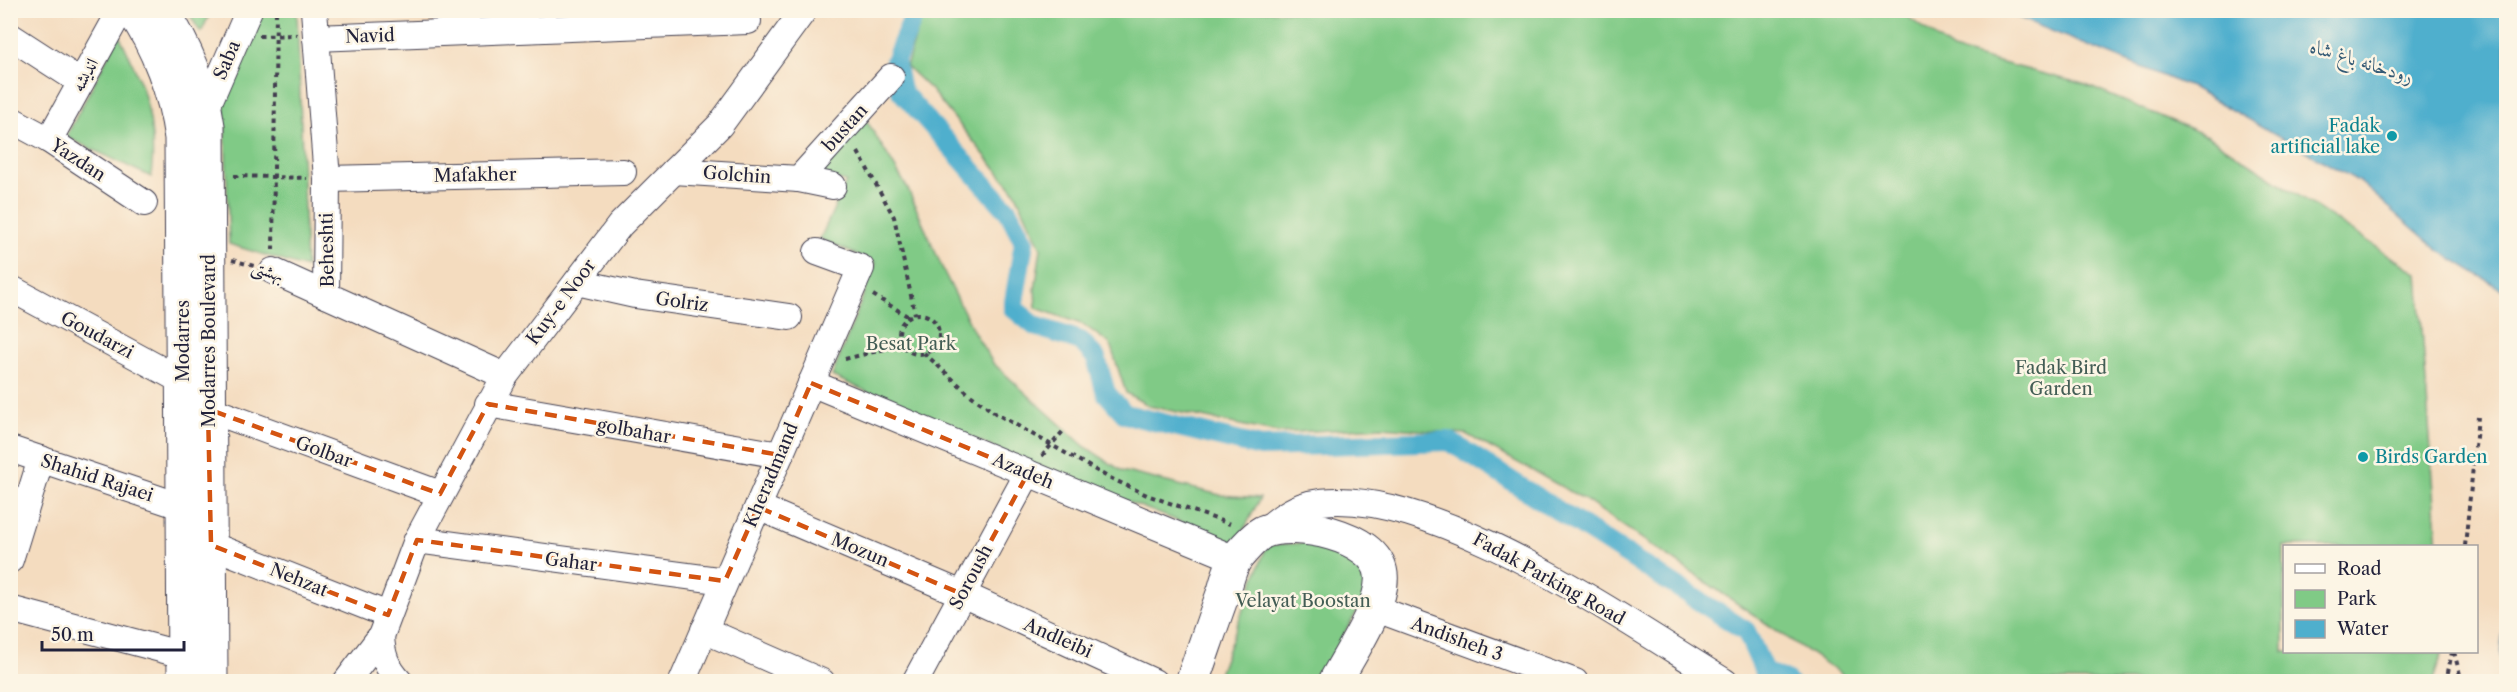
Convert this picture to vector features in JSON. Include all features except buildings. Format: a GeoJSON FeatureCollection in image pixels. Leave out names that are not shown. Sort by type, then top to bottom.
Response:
{"type":"FeatureCollection","features":[{"type":"Feature","properties":{"kind":"main road","name":"Modarres"},"geometry":{"type":"LineString","coordinates":[[132,10],[160,63],[179,125],[196,254],[184,382],[183,668]]}},
{"type":"Feature","properties":{"kind":"main road","name":"Modarres Boulevard"},"geometry":{"type":"LineString","coordinates":[[163,10],[197,75],[206,109],[209,175],[196,254],[208,409],[211,681]]}},
{"type":"Feature","properties":{"kind":"main road"},"geometry":{"type":"LineString","coordinates":[[1192,681],[1235,559],[1263,532],[1298,527],[1315,529],[1362,547],[1370,553],[1381,572],[1380,589],[1374,608],[1335,681]]}},
{"type":"Feature","properties":{"kind":"street","name":"اندیشه"},"geometry":{"type":"LineString","coordinates":[[49,140],[121,10]]}},
{"type":"Feature","properties":{"kind":"street","name":"Saba"},"geometry":{"type":"LineString","coordinates":[[206,109],[249,10]]}},
{"type":"Feature","properties":{"kind":"street","name":"Kuy-e Noor"},"geometry":{"type":"LineString","coordinates":[[346,681],[384,626],[417,540],[505,376],[620,225],[720,125],[804,10]]}},
{"type":"Feature","properties":{"kind":"street","name":"Navid"},"geometry":{"type":"LineString","coordinates":[[316,28],[748,21]]}},
{"type":"Feature","properties":{"kind":"street","name":"Beheshti"},"geometry":{"type":"LineString","coordinates":[[316,28],[327,179],[326,295],[505,376]]}},
{"type":"Feature","properties":{"kind":"street"},"geometry":{"type":"LineString","coordinates":[[10,36],[81,82]]}},
{"type":"Feature","properties":{"kind":"street","name":"bustan"},"geometry":{"type":"LineString","coordinates":[[799,179],[891,77]]}},
{"type":"Feature","properties":{"kind":"street","name":"Yazdan"},"geometry":{"type":"LineString","coordinates":[[10,119],[49,140],[144,203]]}},
{"type":"Feature","properties":{"kind":"street","name":"Golchin"},"geometry":{"type":"LineString","coordinates":[[674,171],[799,179],[833,186]]}},
{"type":"Feature","properties":{"kind":"street","name":"Mafakher"},"geometry":{"type":"LineString","coordinates":[[327,179],[623,172]]}},
{"type":"Feature","properties":{"kind":"street"},"geometry":{"type":"LineString","coordinates":[[817,252],[857,276]]}},
{"type":"Feature","properties":{"kind":"street","name":"بهشتی"},"geometry":{"type":"LineString","coordinates":[[273,271],[326,295]]}},
{"type":"Feature","properties":{"kind":"street","name":"Kheradmand"},"geometry":{"type":"LineString","coordinates":[[682,681],[857,276]]}},
{"type":"Feature","properties":{"kind":"street","name":"Golriz"},"geometry":{"type":"LineString","coordinates":[[577,282],[635,295],[789,317]]}},
{"type":"Feature","properties":{"kind":"street","name":"Goudarzi"},"geometry":{"type":"LineString","coordinates":[[10,288],[184,382]]}},
{"type":"Feature","properties":{"kind":"street","name":"Azadeh"},"geometry":{"type":"LineString","coordinates":[[815,374],[1028,473],[1235,559]]}},
{"type":"Feature","properties":{"kind":"street","name":"golbahar"},"geometry":{"type":"LineString","coordinates":[[488,404],[780,455]]}},
{"type":"Feature","properties":{"kind":"street","name":"Golbar"},"geometry":{"type":"LineString","coordinates":[[208,409],[440,494]]}},
{"type":"Feature","properties":{"kind":"street","name":"Shahid Rajaei"},"geometry":{"type":"LineString","coordinates":[[10,449],[183,507]]}},
{"type":"Feature","properties":{"kind":"street"},"geometry":{"type":"LineString","coordinates":[[10,560],[41,459]]}},
{"type":"Feature","properties":{"kind":"street","name":"Soroush"},"geometry":{"type":"LineString","coordinates":[[915,681],[1028,473]]}},
{"type":"Feature","properties":{"kind":"street","name":"Fadak Parking Road"},"geometry":{"type":"LineString","coordinates":[[1263,532],[1286,513],[1310,504],[1374,505],[1415,515],[1462,531],[1527,563],[1725,681]]}},
{"type":"Feature","properties":{"kind":"street","name":"Mozun"},"geometry":{"type":"LineString","coordinates":[[758,507],[962,594]]}},
{"type":"Feature","properties":{"kind":"street","name":"Gahar"},"geometry":{"type":"LineString","coordinates":[[417,540],[725,581]]}},
{"type":"Feature","properties":{"kind":"street","name":"Nehzat"},"geometry":{"type":"LineString","coordinates":[[211,545],[384,626]]}},
{"type":"Feature","properties":{"kind":"street","name":"Andleibi"},"geometry":{"type":"LineString","coordinates":[[962,594],[1154,681]]}},
{"type":"Feature","properties":{"kind":"street","name":"Andisheh 3"},"geometry":{"type":"LineString","coordinates":[[1374,608],[1535,675],[1575,681]]}},
{"type":"Feature","properties":{"kind":"street"},"geometry":{"type":"LineString","coordinates":[[10,609],[183,668]]}},
{"type":"Feature","properties":{"kind":"street"},"geometry":{"type":"LineString","coordinates":[[384,626],[381,651],[387,668],[400,681]]}},
{"type":"Feature","properties":{"kind":"street"},"geometry":{"type":"LineString","coordinates":[[704,630],[822,681]]}},
{"type":"Feature","properties":{"kind":"path"},"geometry":{"type":"LineString","coordinates":[[273,271],[276,10]]}},
{"type":"Feature","properties":{"kind":"path"},"geometry":{"type":"LineString","coordinates":[[237,37],[276,36],[316,28]]}},
{"type":"Feature","properties":{"kind":"path"},"geometry":{"type":"LineString","coordinates":[[858,152],[894,217],[915,314]]}},
{"type":"Feature","properties":{"kind":"path"},"geometry":{"type":"LineString","coordinates":[[209,175],[327,179]]}},
{"type":"Feature","properties":{"kind":"path","name":"بهشتی"},"geometry":{"type":"LineString","coordinates":[[196,254],[273,271]]}},
{"type":"Feature","properties":{"kind":"path"},"geometry":{"type":"LineString","coordinates":[[857,276],[909,317]]}},
{"type":"Feature","properties":{"kind":"path"},"geometry":{"type":"LineString","coordinates":[[915,314],[927,316],[938,330],[937,343],[924,353],[915,354],[902,345],[898,334],[903,321],[909,317],[915,314]]}},
{"type":"Feature","properties":{"kind":"path"},"geometry":{"type":"LineString","coordinates":[[815,374],[902,345]]}},
{"type":"Feature","properties":{"kind":"path"},"geometry":{"type":"LineString","coordinates":[[924,353],[969,394],[995,413],[1106,476],[1147,495],[1230,524]]}},
{"type":"Feature","properties":{"kind":"path"},"geometry":{"type":"LineString","coordinates":[[2465,545],[2478,417]]}},
{"type":"Feature","properties":{"kind":"path"},"geometry":{"type":"LineString","coordinates":[[1028,473],[1064,429]]}},
{"type":"Feature","properties":{"kind":"path"},"geometry":{"type":"LineString","coordinates":[[2446,681],[2453,653]]}},
{"type":"Feature","properties":{"kind":"path"},"geometry":{"type":"LineString","coordinates":[[2454,653],[2462,681]]}},
{"type":"Feature","properties":{"kind":"highlighted area"},"geometry":{"type":"Polygon","coordinates":[[[811,383],[1028,473],[962,594],[758,507],[725,581],[417,540],[388,615],[211,545],[208,409],[440,494],[488,404],[780,455],[811,383]]]}},
{"type":"Feature","properties":{"kind":"green space"},"geometry":{"type":"Polygon","coordinates":[[[187,11],[211,11],[201,33],[187,11]]]}},
{"type":"Feature","properties":{"kind":"green space"},"geometry":{"type":"Polygon","coordinates":[[[258,11],[297,11],[306,268],[229,244],[224,94],[258,11]]]}},
{"type":"Feature","properties":{"kind":"green space","name":"Fadak Bird Garden"},"geometry":{"type":"Polygon","coordinates":[[[924,11],[1900,11],[1953,50],[2083,84],[2208,136],[2418,274],[2438,545],[2283,545],[2283,653],[2442,653],[2433,681],[1851,681],[1582,498],[1466,434],[1382,427],[1279,433],[1149,406],[1126,393],[1110,344],[1084,325],[1036,308],[1035,290],[1041,248],[1015,192],[931,90],[906,66],[924,11]]]}},
{"type":"Feature","properties":{"kind":"green space"},"geometry":{"type":"Polygon","coordinates":[[[119,35],[142,86],[147,103],[153,157],[151,177],[66,137],[119,35]]]}},
{"type":"Feature","properties":{"kind":"green space","name":"Besat Park"},"geometry":{"type":"Polygon","coordinates":[[[866,120],[907,187],[945,274],[974,332],[993,363],[1084,446],[1122,471],[1220,495],[1260,498],[1237,544],[1026,462],[832,376],[876,263],[820,239],[846,182],[812,174],[866,120]]]}},
{"type":"Feature","properties":{"kind":"green space","name":"Velayat Boostan"},"geometry":{"type":"Polygon","coordinates":[[[1306,543],[1345,559],[1359,572],[1369,591],[1317,681],[1216,682],[1267,545],[1306,543]]]}},
{"type":"Feature","properties":{"kind":"water","name":"Fadak artificial lake"},"geometry":{"type":"Polygon","coordinates":[[[2002,11],[2502,11],[2506,13],[2506,292],[2438,250],[2360,182],[2195,89],[2002,11]]]}},
{"type":"Feature","properties":{"kind":"water"},"geometry":{"type":"Polygon","coordinates":[[[2506,606],[2506,682],[2500,654],[2506,606]]]}},
{"type":"Feature","properties":{"kind":"waterway"},"geometry":{"type":"LineString","coordinates":[[916,10],[895,61],[901,91],[1008,211],[1024,242],[1013,308],[1035,326],[1081,341],[1096,358],[1106,393],[1125,414],[1261,447],[1449,441],[1746,631],[1764,671],[1788,682]]}},
{"type":"Feature","properties":{"kind":"place","name":"Fadak artificial lake"},"geometry":{"type":"Point","coordinates":[2392,136]}},
{"type":"Feature","properties":{"kind":"place","name":"Birds Garden"},"geometry":{"type":"Point","coordinates":[2363,457]}},
{"type":"Feature","properties":{"kind":"water label","name":"رودخانه باغ شاه"},"geometry":{"type":"Point","coordinates":[2362,61]}}]}
